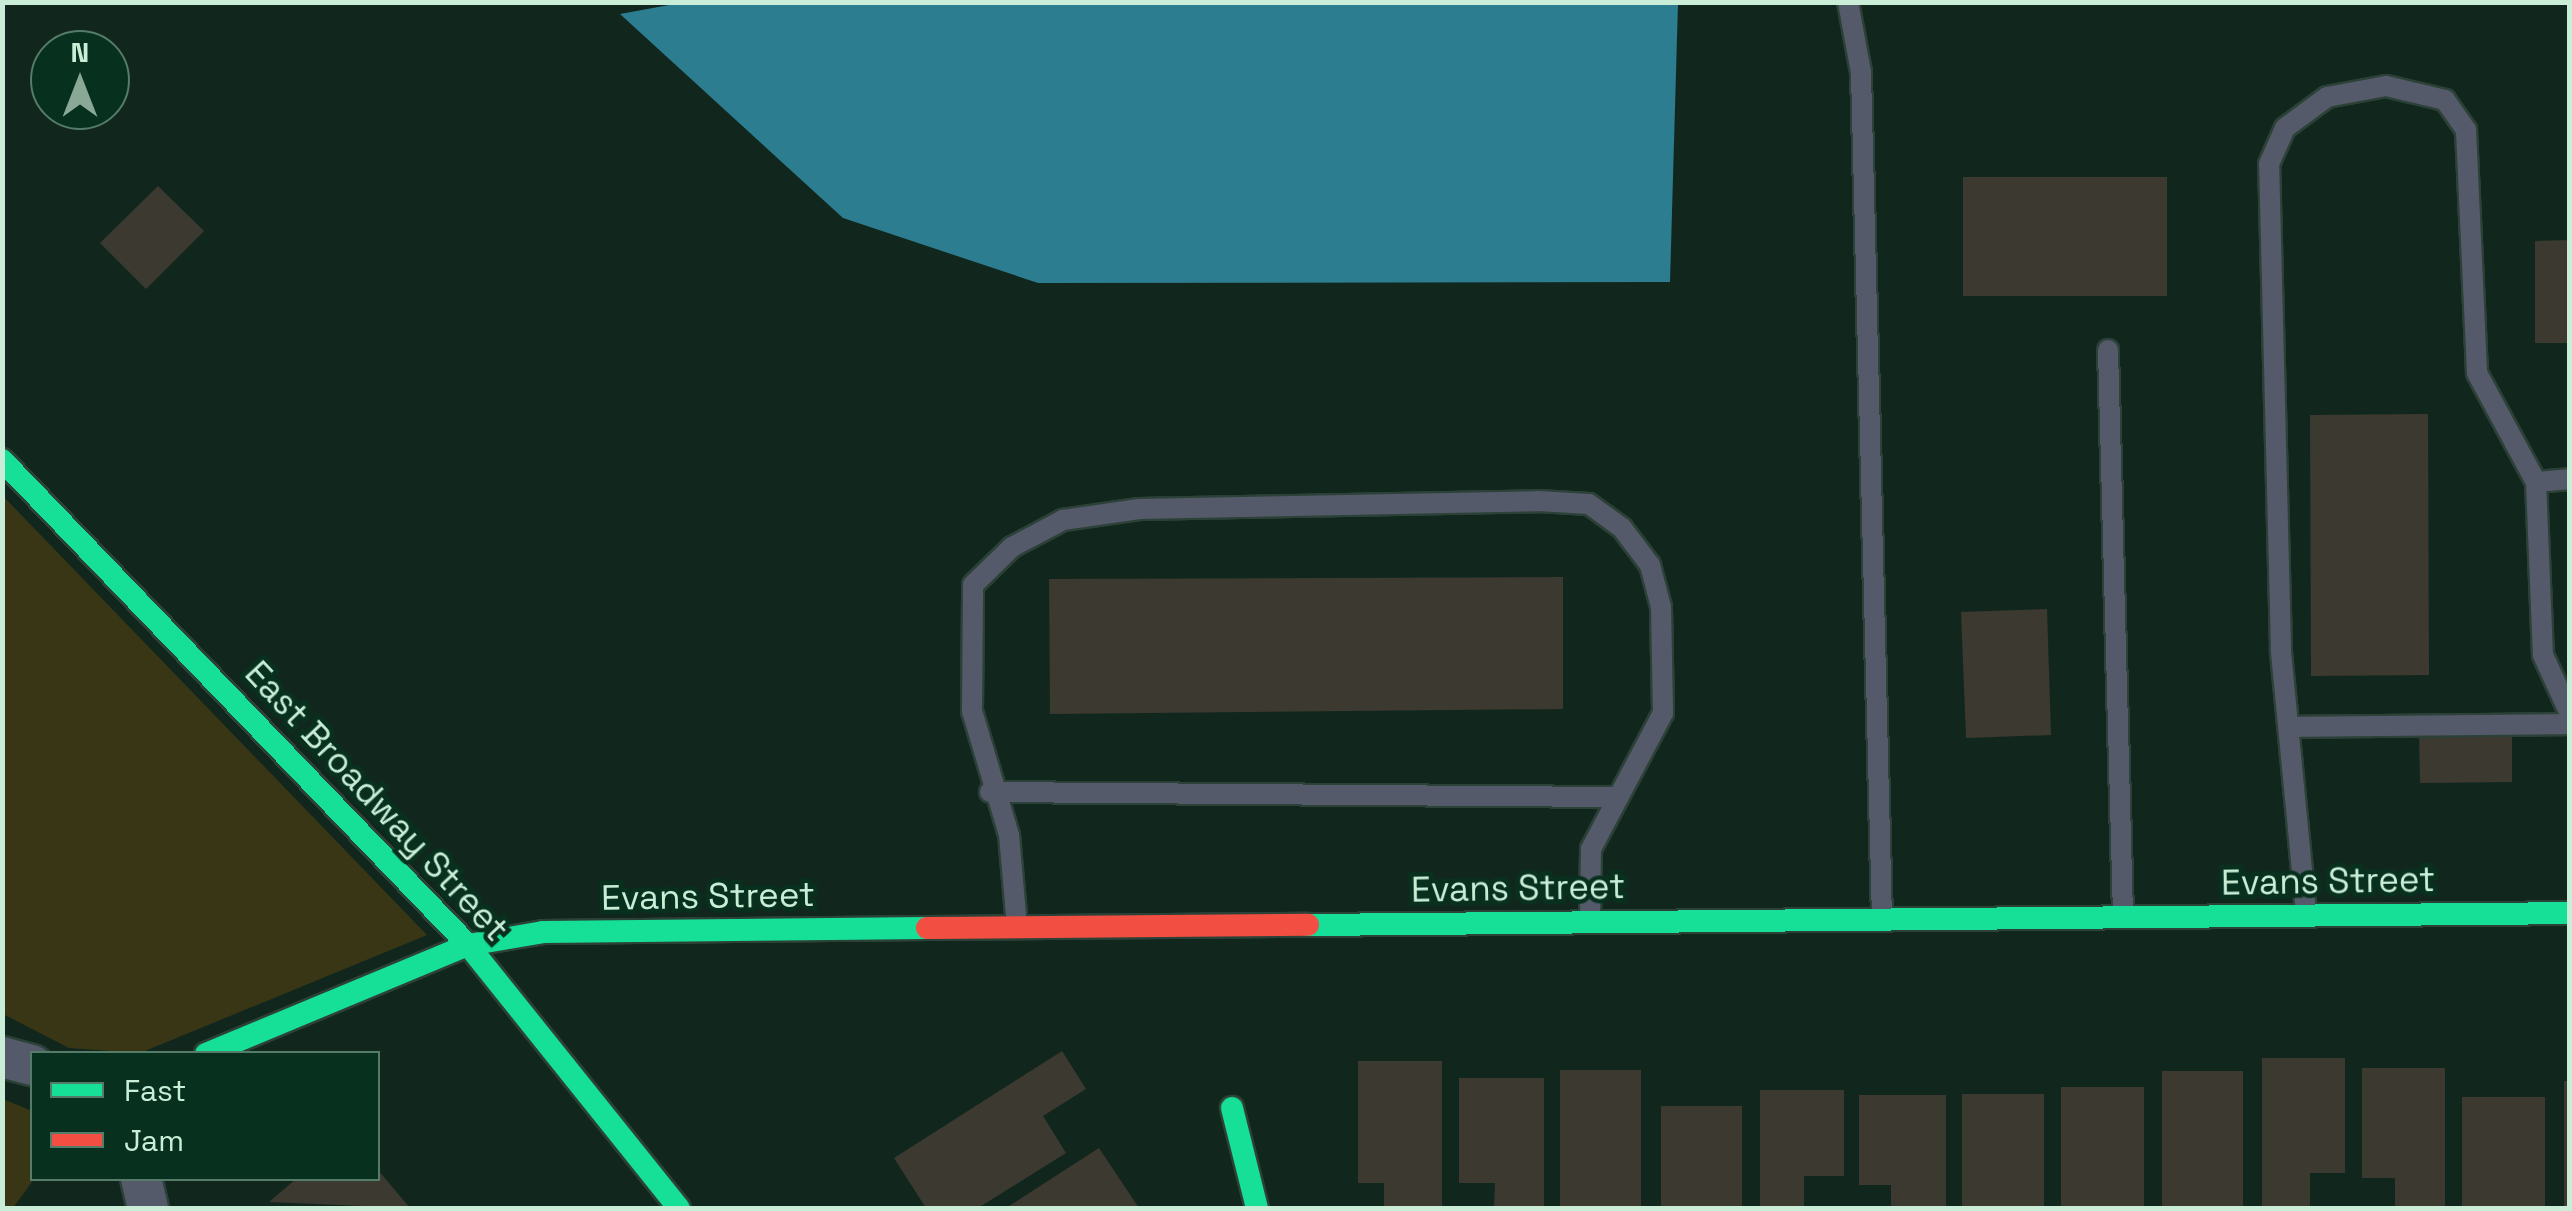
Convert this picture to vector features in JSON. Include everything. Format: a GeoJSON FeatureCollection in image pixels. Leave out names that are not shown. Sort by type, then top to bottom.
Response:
{"type":"FeatureCollection","features":[{"type":"Feature","properties":{"kind":"street","name":"East Broadway Street"},"geometry":{"type":"LineString","coordinates":[[2,460],[468,945],[679,1208]]}},
{"type":"Feature","properties":{"kind":"street","name":"Evans Street"},"geometry":{"type":"LineString","coordinates":[[213,1051],[468,945],[543,932],[2570,913]]}},
{"type":"Feature","properties":{"kind":"street"},"geometry":{"type":"LineString","coordinates":[[2,1057],[30,1064]]}},
{"type":"Feature","properties":{"kind":"street"},"geometry":{"type":"LineString","coordinates":[[1232,1108],[1257,1208]]}},
{"type":"Feature","properties":{"kind":"street"},"geometry":{"type":"LineString","coordinates":[[142,1181],[148,1208]]}},
{"type":"Feature","properties":{"kind":"lane"},"geometry":{"type":"LineString","coordinates":[[1848,2],[1861,72],[1882,919]]}},
{"type":"Feature","properties":{"kind":"lane"},"geometry":{"type":"LineString","coordinates":[[2306,916],[2290,727],[2269,164],[2285,128],[2327,96],[2386,86],[2445,100],[2466,130],[2477,373],[2536,482],[2543,655],[2570,714]]}},
{"type":"Feature","properties":{"kind":"lane"},"geometry":{"type":"LineString","coordinates":[[2108,350],[2123,918]]}},
{"type":"Feature","properties":{"kind":"lane"},"geometry":{"type":"LineString","coordinates":[[2536,482],[2570,479]]}},
{"type":"Feature","properties":{"kind":"lane"},"geometry":{"type":"LineString","coordinates":[[1017,928],[1009,835],[990,792],[972,712],[973,584],[1012,546],[1063,520],[1140,510],[1538,501],[1588,504],[1622,528],[1650,565],[1661,607],[1662,713],[1642,762],[1614,797],[1591,848],[1590,923]]}},
{"type":"Feature","properties":{"kind":"lane"},"geometry":{"type":"LineString","coordinates":[[2290,727],[2570,724]]}},
{"type":"Feature","properties":{"kind":"lane"},"geometry":{"type":"LineString","coordinates":[[990,792],[1614,797]]}},
{"type":"Feature","properties":{"kind":"shaded area"},"geometry":{"type":"Polygon","coordinates":[[[2,495],[427,935],[145,1051],[69,1048],[3,1014],[2,495]]]}},
{"type":"Feature","properties":{"kind":"shaded area"},"geometry":{"type":"Polygon","coordinates":[[[3,1099],[30,1110],[33,1181],[13,1208],[3,1208],[3,1099]]]}},
{"type":"Feature","properties":{"kind":"water"},"geometry":{"type":"Polygon","coordinates":[[[680,3],[1678,3],[1670,282],[1038,283],[843,218],[620,14],[680,3]]]}},
{"type":"Feature","properties":{"kind":"building"},"geometry":{"type":"Polygon","coordinates":[[[1963,177],[2167,177],[2167,296],[1963,296],[1963,177]]]}},
{"type":"Feature","properties":{"kind":"building"},"geometry":{"type":"Polygon","coordinates":[[[158,186],[204,231],[146,289],[100,243],[158,186]]]}},
{"type":"Feature","properties":{"kind":"building"},"geometry":{"type":"Polygon","coordinates":[[[2570,240],[2570,343],[2535,343],[2535,241],[2570,240]]]}},
{"type":"Feature","properties":{"kind":"building"},"geometry":{"type":"Polygon","coordinates":[[[2428,414],[2429,675],[2311,676],[2310,415],[2428,414]]]}},
{"type":"Feature","properties":{"kind":"building"},"geometry":{"type":"Polygon","coordinates":[[[1563,577],[1563,709],[1050,714],[1049,579],[1563,577]]]}},
{"type":"Feature","properties":{"kind":"building"},"geometry":{"type":"Polygon","coordinates":[[[2047,609],[2051,735],[1966,738],[1961,612],[2047,609]]]}},
{"type":"Feature","properties":{"kind":"building"},"geometry":{"type":"Polygon","coordinates":[[[2512,731],[2512,782],[2420,783],[2419,733],[2512,731]]]}},
{"type":"Feature","properties":{"kind":"building"},"geometry":{"type":"Polygon","coordinates":[[[1062,1051],[1086,1089],[1043,1116],[1066,1153],[978,1208],[926,1208],[894,1158],[1062,1051]]]}},
{"type":"Feature","properties":{"kind":"building"},"geometry":{"type":"Polygon","coordinates":[[[2262,1058],[2345,1058],[2345,1173],[2310,1173],[2310,1207],[2262,1207],[2262,1058]]]}},
{"type":"Feature","properties":{"kind":"building"},"geometry":{"type":"Polygon","coordinates":[[[1358,1061],[1442,1061],[1442,1208],[1384,1208],[1384,1183],[1358,1183],[1358,1061]]]}},
{"type":"Feature","properties":{"kind":"building"},"geometry":{"type":"Polygon","coordinates":[[[2362,1068],[2445,1068],[2445,1208],[2395,1208],[2395,1178],[2362,1178],[2362,1068]]]}},
{"type":"Feature","properties":{"kind":"building"},"geometry":{"type":"Polygon","coordinates":[[[1560,1070],[1641,1070],[1641,1208],[1560,1208],[1560,1070]]]}},
{"type":"Feature","properties":{"kind":"building"},"geometry":{"type":"Polygon","coordinates":[[[2162,1071],[2243,1071],[2243,1208],[2162,1208],[2162,1071]]]}},
{"type":"Feature","properties":{"kind":"building"},"geometry":{"type":"Polygon","coordinates":[[[1459,1078],[1544,1078],[1544,1208],[1494,1208],[1495,1183],[1459,1183],[1459,1078]]]}},
{"type":"Feature","properties":{"kind":"building"},"geometry":{"type":"Polygon","coordinates":[[[2564,1081],[2570,1081],[2570,1208],[2564,1208],[2564,1081]]]}},
{"type":"Feature","properties":{"kind":"building"},"geometry":{"type":"Polygon","coordinates":[[[2061,1087],[2144,1087],[2144,1208],[2061,1208],[2061,1087]]]}},
{"type":"Feature","properties":{"kind":"building"},"geometry":{"type":"Polygon","coordinates":[[[1760,1090],[1844,1090],[1844,1176],[1804,1176],[1804,1208],[1760,1208],[1760,1090]]]}},
{"type":"Feature","properties":{"kind":"building"},"geometry":{"type":"Polygon","coordinates":[[[1962,1094],[2044,1094],[2044,1208],[1962,1208],[1962,1094]]]}},
{"type":"Feature","properties":{"kind":"building"},"geometry":{"type":"Polygon","coordinates":[[[1859,1095],[1946,1095],[1946,1208],[1891,1208],[1891,1185],[1859,1185],[1859,1095]]]}},
{"type":"Feature","properties":{"kind":"building"},"geometry":{"type":"Polygon","coordinates":[[[2462,1097],[2545,1097],[2545,1208],[2462,1208],[2462,1097]]]}},
{"type":"Feature","properties":{"kind":"building"},"geometry":{"type":"Polygon","coordinates":[[[1661,1106],[1742,1106],[1742,1208],[1661,1208],[1661,1106]]]}},
{"type":"Feature","properties":{"kind":"building"},"geometry":{"type":"Polygon","coordinates":[[[1099,1148],[1139,1208],[1006,1208],[1099,1148]]]}},
{"type":"Feature","properties":{"kind":"building"},"geometry":{"type":"Polygon","coordinates":[[[380,1172],[410,1208],[269,1202],[294,1181],[380,1181],[380,1172]]]}},
{"type":"Feature","properties":{"kind":"traffic: fast"},"geometry":{"type":"LineString","coordinates":[[2,460],[468,945],[679,1208]]}},
{"type":"Feature","properties":{"kind":"traffic: fast"},"geometry":{"type":"LineString","coordinates":[[1308,925],[2570,913]]}},
{"type":"Feature","properties":{"kind":"traffic: fast"},"geometry":{"type":"LineString","coordinates":[[213,1051],[468,945],[543,932],[927,928]]}},
{"type":"Feature","properties":{"kind":"traffic: fast"},"geometry":{"type":"LineString","coordinates":[[1232,1108],[1257,1208]]}},
{"type":"Feature","properties":{"kind":"traffic: jam"},"geometry":{"type":"LineString","coordinates":[[927,928],[1308,925]]}}]}
